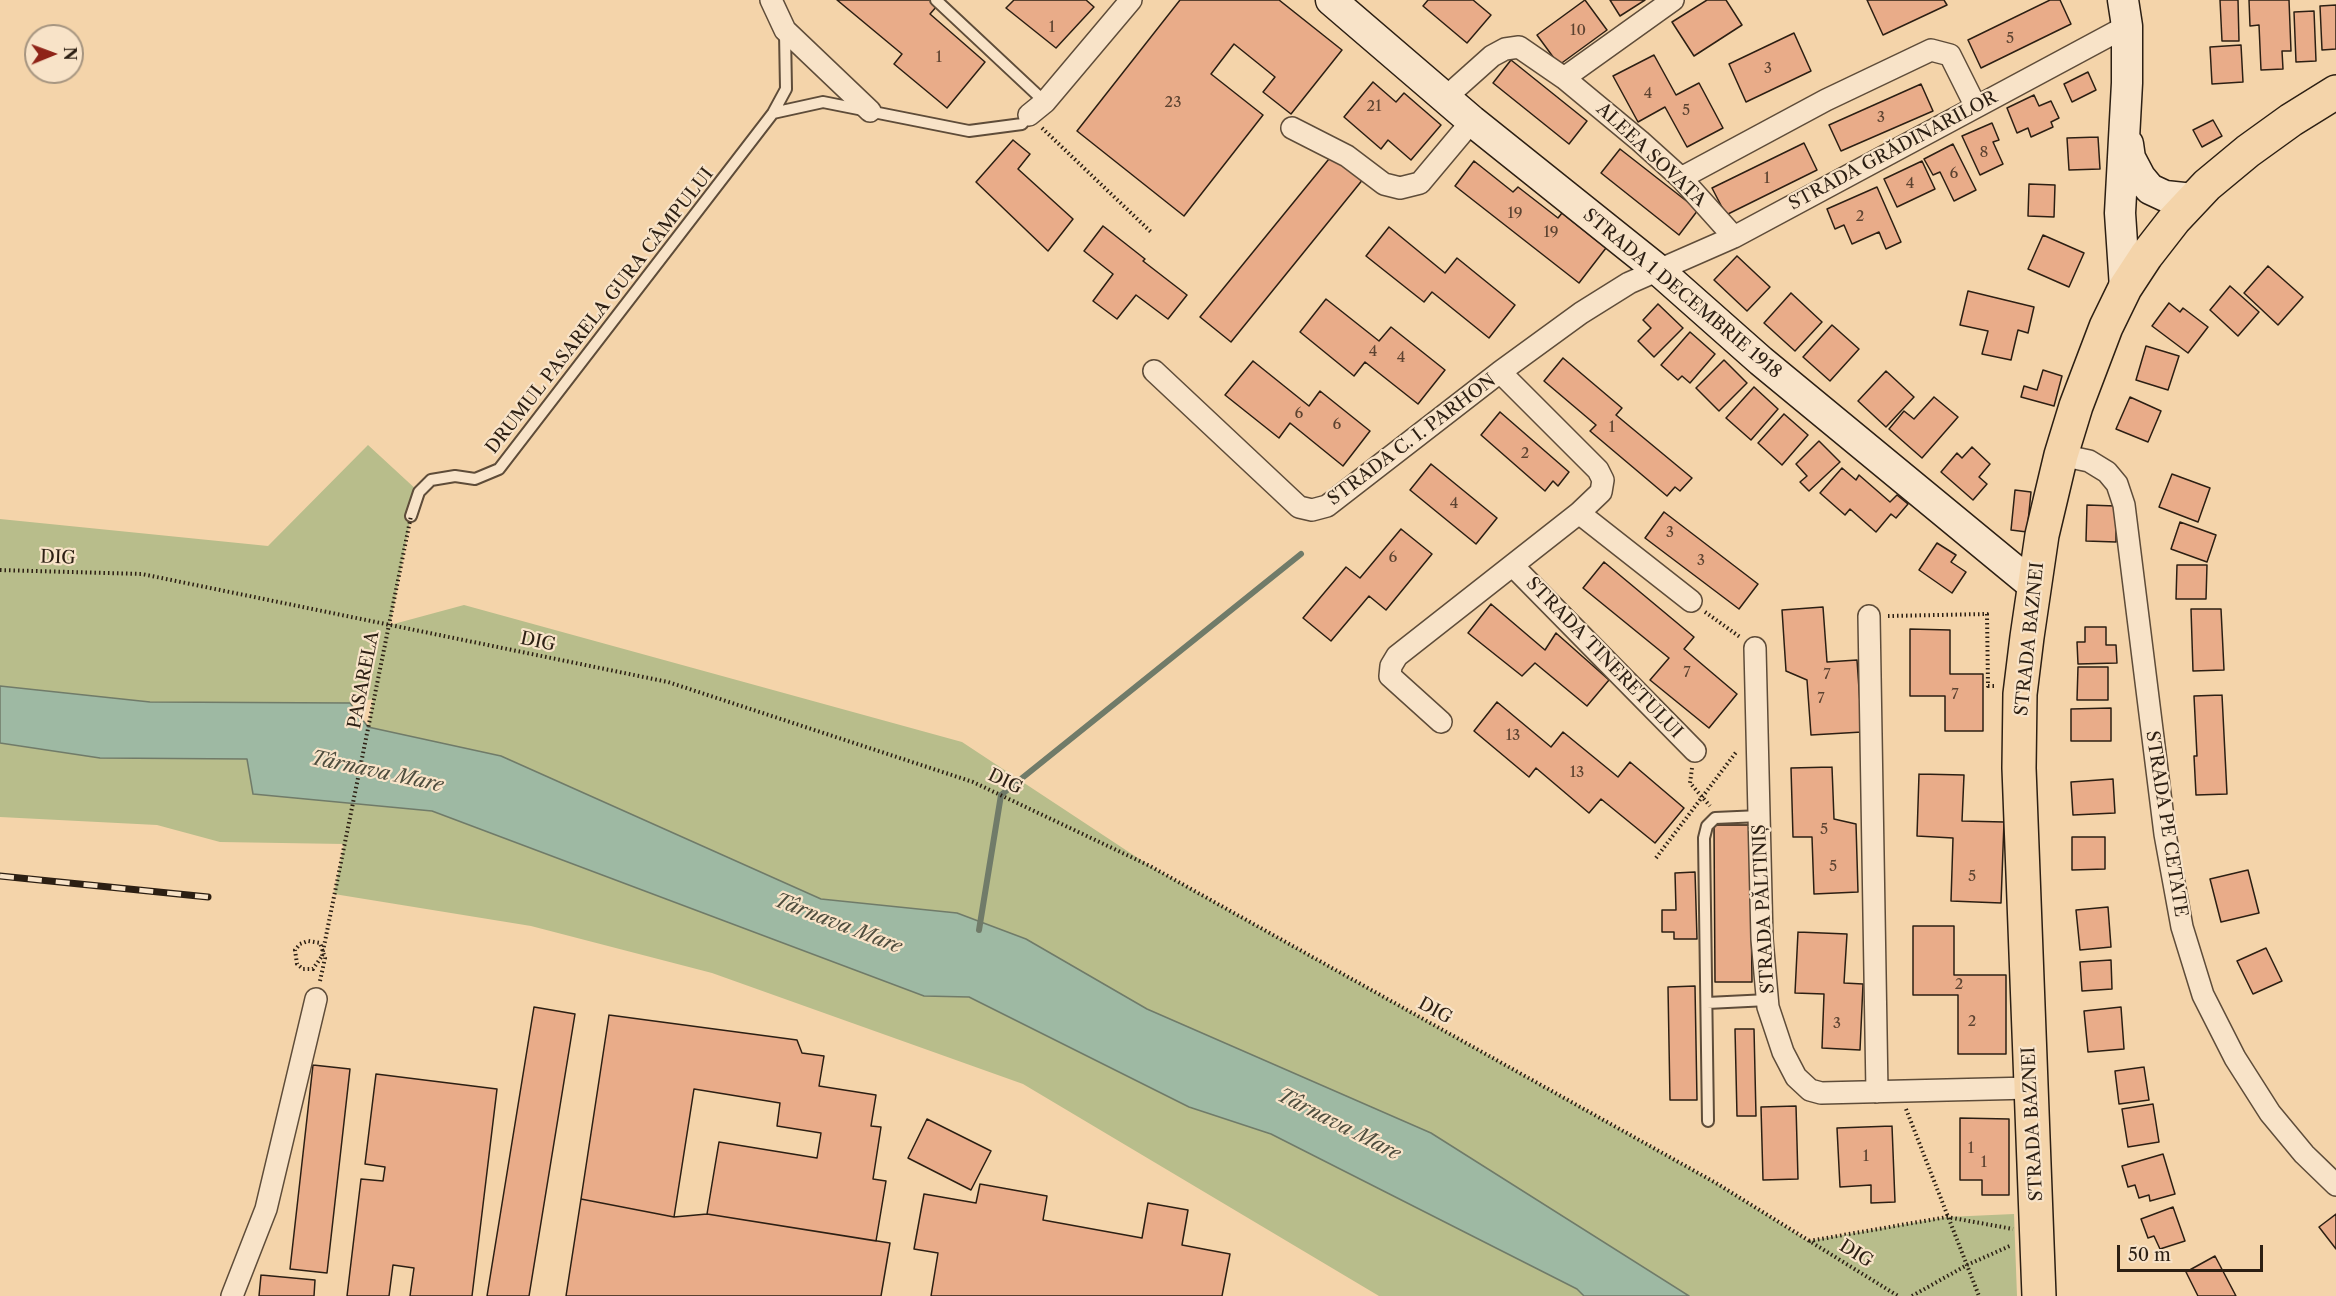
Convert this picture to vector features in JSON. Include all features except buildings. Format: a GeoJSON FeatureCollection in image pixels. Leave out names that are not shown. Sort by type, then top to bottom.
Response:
{"type":"FeatureCollection","features":[{"type":"Feature","properties":{"kind":"main road","name":"STRADA 1 DECEMBRIE 1918"},"geometry":{"type":"LineString","coordinates":[[1331,0],[1472,121],[1657,269],[1761,361],[2034,586]]}},
{"type":"Feature","properties":{"kind":"main road"},"geometry":{"type":"LineString","coordinates":[[2125,13],[2126,129],[2120,213],[2125,288]]}},
{"type":"Feature","properties":{"kind":"main road","name":"STRADA BAZNEI"},"geometry":{"type":"LineString","coordinates":[[2039,1296],[2020,780],[2020,694],[2042,535],[2061,455],[2090,366],[2125,288],[2146,256],[2193,199],[2248,151],[2291,120],[2336,92]]}},
{"type":"Feature","properties":{"kind":"main road"},"geometry":{"type":"LineString","coordinates":[[2126,129],[2130,158],[2140,177],[2150,189],[2165,196],[2193,199]]}},
{"type":"Feature","properties":{"kind":"street"},"geometry":{"type":"LineString","coordinates":[[771,0],[785,30],[870,111]]}},
{"type":"Feature","properties":{"kind":"street"},"geometry":{"type":"LineString","coordinates":[[1029,116],[1046,102],[1131,0]]}},
{"type":"Feature","properties":{"kind":"street"},"geometry":{"type":"LineString","coordinates":[[1564,78],[1673,0]]}},
{"type":"Feature","properties":{"kind":"street","name":"STRADA GRĂDINARILOR"},"geometry":{"type":"LineString","coordinates":[[1657,269],[1734,237],[1976,106],[2125,13]]}},
{"type":"Feature","properties":{"kind":"street","name":"ALEEA SOVATA"},"geometry":{"type":"LineString","coordinates":[[1445,98],[1492,56],[1505,49],[1519,47],[1564,78],[1640,141],[1681,178],[1734,237]]}},
{"type":"Feature","properties":{"kind":"street"},"geometry":{"type":"LineString","coordinates":[[1681,178],[1826,100],[1931,50],[1950,55],[1976,106]]}},
{"type":"Feature","properties":{"kind":"street"},"geometry":{"type":"LineString","coordinates":[[1292,128],[1347,156],[1383,184],[1400,188],[1420,183],[1472,121]]}},
{"type":"Feature","properties":{"kind":"street","name":"STRADA C. I. PARHON"},"geometry":{"type":"LineString","coordinates":[[1154,371],[1299,507],[1311,510],[1327,506],[1500,372],[1581,313],[1629,283],[1657,269]]}},
{"type":"Feature","properties":{"kind":"street","name":"STRADA TINERETULUI"},"geometry":{"type":"LineString","coordinates":[[1441,722],[1390,676],[1391,666],[1397,656],[1579,513],[1601,492],[1603,480],[1598,470],[1500,372]]}},
{"type":"Feature","properties":{"kind":"street","name":"STRADA PE CETATE"},"geometry":{"type":"LineString","coordinates":[[2061,455],[2089,461],[2108,472],[2117,484],[2124,505],[2165,834],[2182,927],[2203,995],[2235,1058],[2270,1113],[2304,1155],[2336,1185]]}},
{"type":"Feature","properties":{"kind":"street"},"geometry":{"type":"LineString","coordinates":[[1579,513],[1690,601]]}},
{"type":"Feature","properties":{"kind":"street","name":"STRADA TINERETULUI"},"geometry":{"type":"LineString","coordinates":[[1513,566],[1695,751]]}},
{"type":"Feature","properties":{"kind":"street"},"geometry":{"type":"LineString","coordinates":[[1869,616],[1877,1092]]}},
{"type":"Feature","properties":{"kind":"street","name":"STRADA PĂLTINIȘ"},"geometry":{"type":"LineString","coordinates":[[1755,648],[1762,939],[1768,1000],[1783,1052],[1796,1077],[1810,1090],[1821,1093],[2031,1088]]}},
{"type":"Feature","properties":{"kind":"street"},"geometry":{"type":"LineString","coordinates":[[232,1296],[266,1209],[316,999]]}},
{"type":"Feature","properties":{"kind":"lane"},"geometry":{"type":"LineString","coordinates":[[936,0],[1046,102]]}},
{"type":"Feature","properties":{"kind":"lane"},"geometry":{"type":"LineString","coordinates":[[773,113],[786,89],[785,30]]}},
{"type":"Feature","properties":{"kind":"lane"},"geometry":{"type":"LineString","coordinates":[[773,113],[823,102],[969,131],[1022,124],[1029,116]]}},
{"type":"Feature","properties":{"kind":"lane","name":"DRUMUL PASARELA GURA CÂMPULUI"},"geometry":{"type":"LineString","coordinates":[[411,516],[419,492],[430,480],[455,476],[475,479],[499,469],[773,113]]}},
{"type":"Feature","properties":{"kind":"lane"},"geometry":{"type":"LineString","coordinates":[[1708,1121],[1704,838],[1707,826],[1715,818],[1760,816]]}},
{"type":"Feature","properties":{"kind":"lane"},"geometry":{"type":"LineString","coordinates":[[1707,1004],[1768,1000]]}},
{"type":"Feature","properties":{"kind":"path"},"geometry":{"type":"LineString","coordinates":[[1029,116],[1152,233]]}},
{"type":"Feature","properties":{"kind":"path","name":"PASARELA"},"geometry":{"type":"LineString","coordinates":[[316,999],[325,958],[320,943],[308,941],[300,944],[295,951],[297,964],[303,969],[313,969],[322,956],[411,516]]}},
{"type":"Feature","properties":{"kind":"path","name":"DIG"},"geometry":{"type":"LineString","coordinates":[[0,570],[142,574],[668,682],[973,782],[1150,866],[1716,1184],[1898,1296]]}},
{"type":"Feature","properties":{"kind":"path"},"geometry":{"type":"LineString","coordinates":[[1690,601],[1755,648]]}},
{"type":"Feature","properties":{"kind":"path"},"geometry":{"type":"LineString","coordinates":[[1869,616],[1987,614],[1988,686],[1999,686],[1999,693],[2020,694]]}},
{"type":"Feature","properties":{"kind":"path"},"geometry":{"type":"LineString","coordinates":[[1656,858],[1741,745]]}},
{"type":"Feature","properties":{"kind":"path"},"geometry":{"type":"LineString","coordinates":[[1695,751],[1690,783],[1710,806],[1715,818]]}},
{"type":"Feature","properties":{"kind":"path"},"geometry":{"type":"LineString","coordinates":[[1900,1092],[1979,1296]]}},
{"type":"Feature","properties":{"kind":"path"},"geometry":{"type":"LineString","coordinates":[[1809,1241],[1947,1217],[2038,1233]]}},
{"type":"Feature","properties":{"kind":"path"},"geometry":{"type":"LineString","coordinates":[[1912,1296],[1967,1265],[2038,1233]]}},
{"type":"Feature","properties":{"kind":"green space"},"geometry":{"type":"Polygon","coordinates":[[[368,445],[419,492],[411,516],[390,625],[464,605],[962,742],[1150,866],[1716,1183],[1808,1241],[1947,1217],[2014,1214],[2017,1296],[1689,1296],[1431,1133],[1147,1009],[1026,939],[957,913],[821,899],[501,756],[368,727],[373,699],[350,703],[150,702],[0,686],[0,519],[268,546],[368,445]]]}},
{"type":"Feature","properties":{"kind":"green space"},"geometry":{"type":"Polygon","coordinates":[[[0,743],[100,758],[247,759],[254,794],[432,811],[924,996],[969,997],[1189,1107],[1271,1134],[1577,1289],[1584,1296],[1379,1296],[1023,1084],[712,973],[531,926],[334,894],[344,844],[220,842],[157,825],[0,817],[0,743]]]}},
{"type":"Feature","properties":{"kind":"water","name":"Târnava Mare"},"geometry":{"type":"Polygon","coordinates":[[[0,686],[150,702],[350,703],[368,727],[501,756],[821,899],[957,913],[1026,939],[1147,1009],[1431,1133],[1689,1296],[1584,1296],[1577,1289],[1271,1134],[1189,1107],[969,997],[924,996],[432,811],[253,794],[247,759],[100,758],[0,743],[0,686]]]}},
{"type":"Feature","properties":{"kind":"waterway"},"geometry":{"type":"LineString","coordinates":[[979,930],[1001,795],[1301,554]]}},
{"type":"Feature","properties":{"kind":"railway"},"geometry":{"type":"LineString","coordinates":[[0,876],[208,897]]}}]}
